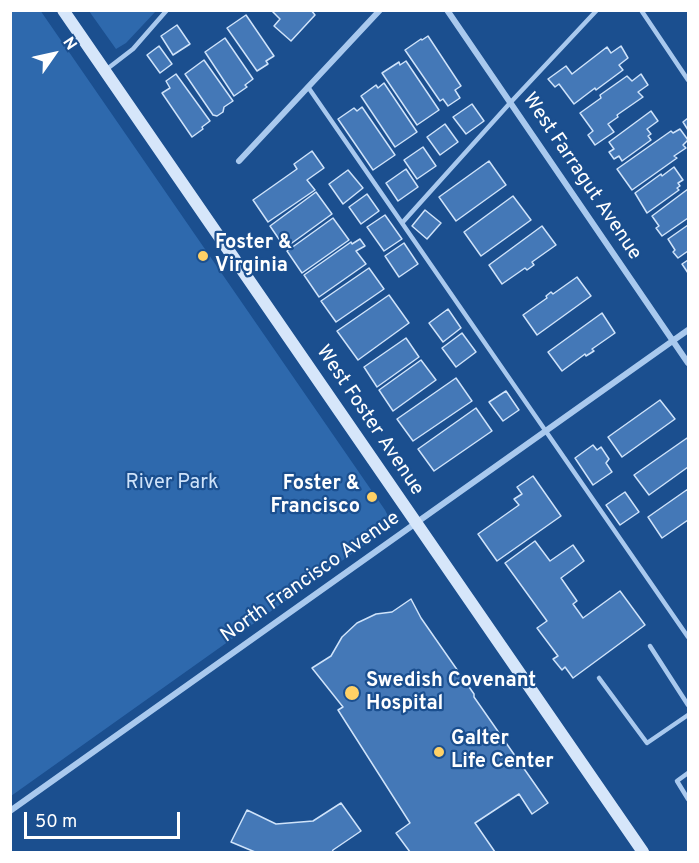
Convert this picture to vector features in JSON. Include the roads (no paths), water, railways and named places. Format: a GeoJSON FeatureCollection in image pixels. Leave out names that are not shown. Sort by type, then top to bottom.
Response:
{"type":"FeatureCollection","features":[{"type":"Feature","properties":{"kind":"main road","name":"West Foster Avenue"},"geometry":{"type":"LineString","coordinates":[[63,10],[643,852]]}},
{"type":"Feature","properties":{"kind":"street"},"geometry":{"type":"LineString","coordinates":[[239,161],[380,10]]}},
{"type":"Feature","properties":{"kind":"street","name":"West Farragut Avenue"},"geometry":{"type":"LineString","coordinates":[[447,10],[688,363]]}},
{"type":"Feature","properties":{"kind":"street","name":"North Francisco Avenue"},"geometry":{"type":"LineString","coordinates":[[10,811],[688,330]]}},
{"type":"Feature","properties":{"kind":"lane"},"geometry":{"type":"LineString","coordinates":[[104,70],[133,49],[167,10]]}},
{"type":"Feature","properties":{"kind":"lane"},"geometry":{"type":"LineString","coordinates":[[402,223],[597,10]]}},
{"type":"Feature","properties":{"kind":"lane"},"geometry":{"type":"LineString","coordinates":[[641,10],[688,80]]}},
{"type":"Feature","properties":{"kind":"lane"},"geometry":{"type":"LineString","coordinates":[[308,87],[688,637]]}},
{"type":"Feature","properties":{"kind":"lane"},"geometry":{"type":"LineString","coordinates":[[650,646],[688,705]]}},
{"type":"Feature","properties":{"kind":"lane"},"geometry":{"type":"LineString","coordinates":[[599,678],[647,742],[688,716]]}},
{"type":"Feature","properties":{"kind":"lane"},"geometry":{"type":"LineString","coordinates":[[688,773],[677,781],[688,799]]}},
{"type":"Feature","properties":{"kind":"place","name":"Foster & Virginia"},"geometry":{"type":"Point","coordinates":[203,256]}},
{"type":"Feature","properties":{"kind":"place","name":"Foster & Francisco"},"geometry":{"type":"Point","coordinates":[372,497]}},
{"type":"Feature","properties":{"kind":"place","name":"Swedish Covenant Hospital"},"geometry":{"type":"Point","coordinates":[352,693]}},
{"type":"Feature","properties":{"kind":"place","name":"Galter Life Center"},"geometry":{"type":"Point","coordinates":[439,752]}},
{"type":"Feature","properties":{"kind":"park label","name":"River Park"},"geometry":{"type":"Point","coordinates":[172,484]}}]}
